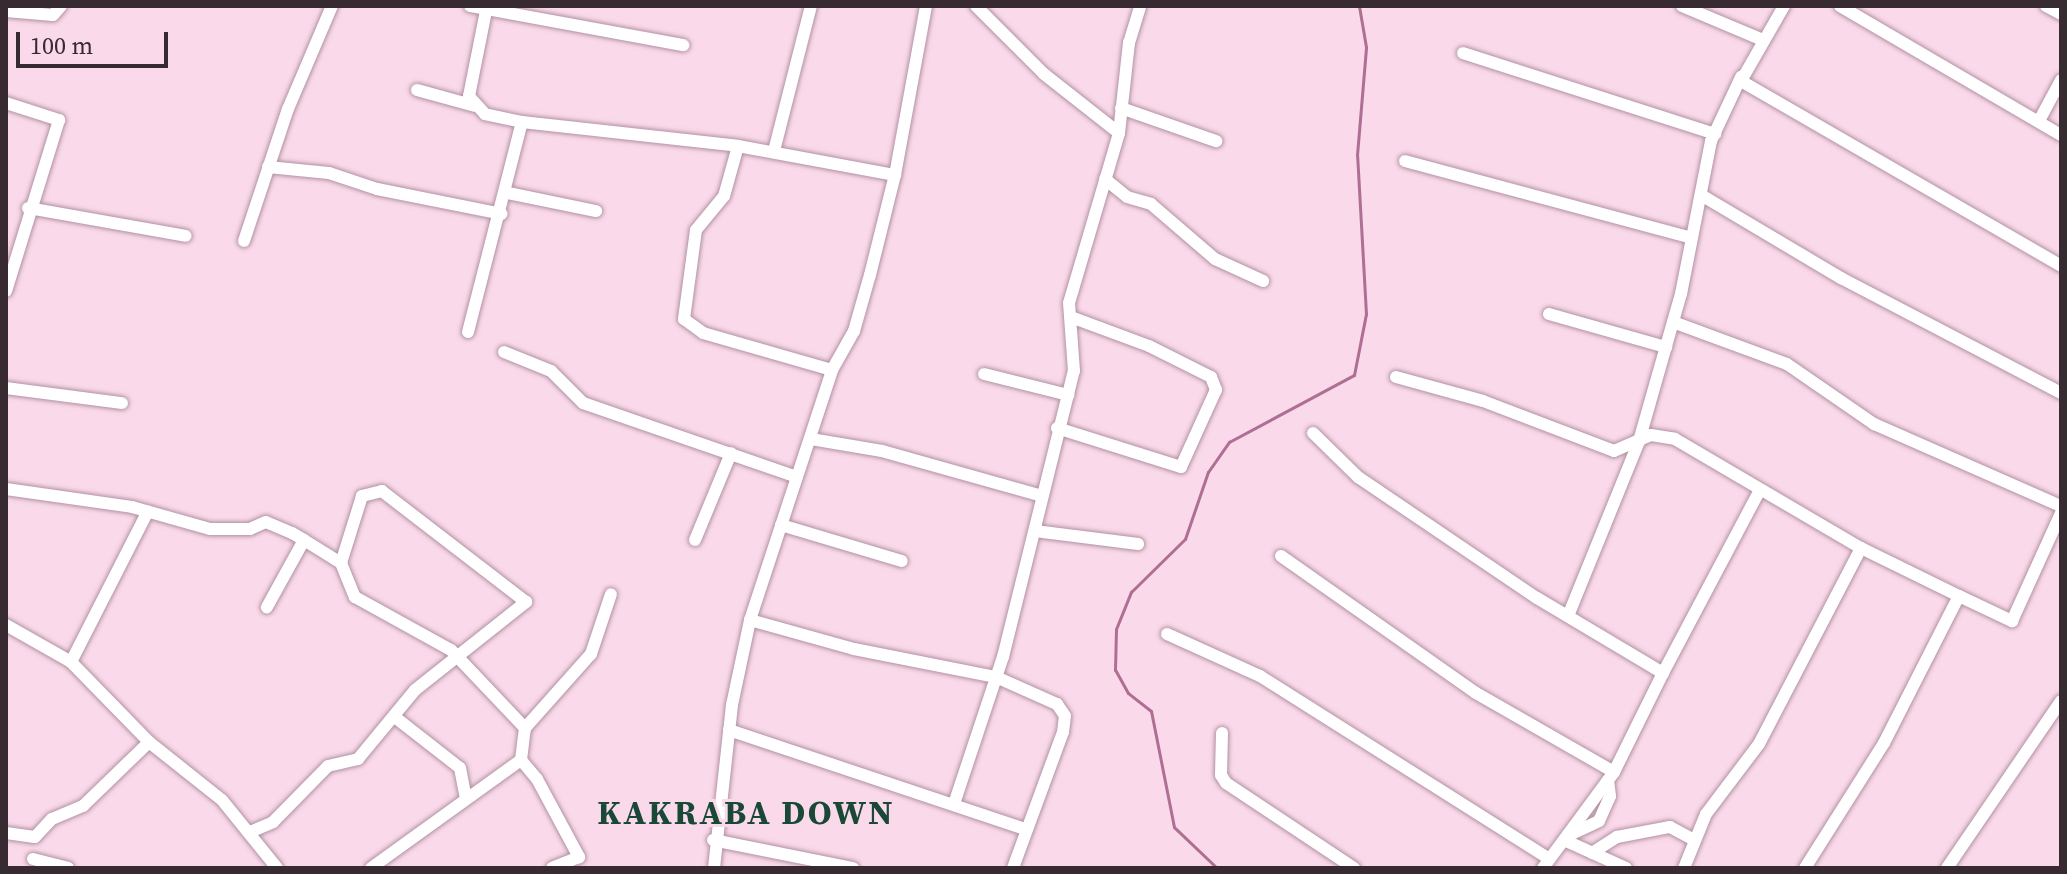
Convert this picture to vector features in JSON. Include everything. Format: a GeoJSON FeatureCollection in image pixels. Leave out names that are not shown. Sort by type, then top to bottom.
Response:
{"type":"FeatureCollection","features":[{"type":"Feature","properties":{"kind":"street"},"geometry":{"type":"LineString","coordinates":[[6,11],[53,15],[61,6]]}},
{"type":"Feature","properties":{"kind":"street"},"geometry":{"type":"LineString","coordinates":[[244,241],[268,167],[332,6]]}},
{"type":"Feature","properties":{"kind":"street"},"geometry":{"type":"LineString","coordinates":[[470,6],[683,45]]}},
{"type":"Feature","properties":{"kind":"street"},"geometry":{"type":"LineString","coordinates":[[774,151],[811,6]]}},
{"type":"Feature","properties":{"kind":"street"},"geometry":{"type":"LineString","coordinates":[[714,868],[713,840],[729,730],[750,620],[832,370],[854,331],[895,175],[926,6]]}},
{"type":"Feature","properties":{"kind":"street"},"geometry":{"type":"LineString","coordinates":[[976,6],[1044,74],[1119,133]]}},
{"type":"Feature","properties":{"kind":"street"},"geometry":{"type":"LineString","coordinates":[[954,804],[996,677],[1035,531],[1057,428],[1068,395],[1075,351],[1069,303],[1119,133],[1140,6]]}},
{"type":"Feature","properties":{"kind":"street"},"geometry":{"type":"LineString","coordinates":[[1682,6],[1763,40]]}},
{"type":"Feature","properties":{"kind":"street"},"geometry":{"type":"LineString","coordinates":[[1568,616],[1639,441],[1673,322],[1715,134],[1741,77],[1784,6]]}},
{"type":"Feature","properties":{"kind":"street"},"geometry":{"type":"LineString","coordinates":[[1840,6],[2040,119],[2061,135]]}},
{"type":"Feature","properties":{"kind":"street"},"geometry":{"type":"LineString","coordinates":[[2046,6],[2061,14]]}},
{"type":"Feature","properties":{"kind":"street"},"geometry":{"type":"LineString","coordinates":[[475,106],[469,96],[487,7]]}},
{"type":"Feature","properties":{"kind":"street"},"geometry":{"type":"LineString","coordinates":[[1463,53],[1715,134]]}},
{"type":"Feature","properties":{"kind":"street"},"geometry":{"type":"LineString","coordinates":[[1741,77],[1744,84],[2061,266]]}},
{"type":"Feature","properties":{"kind":"street"},"geometry":{"type":"LineString","coordinates":[[2040,119],[2061,80]]}},
{"type":"Feature","properties":{"kind":"street"},"geometry":{"type":"LineString","coordinates":[[417,90],[475,106],[498,119],[774,151],[895,175]]}},
{"type":"Feature","properties":{"kind":"street"},"geometry":{"type":"LineString","coordinates":[[6,103],[59,120],[28,208],[6,288]]}},
{"type":"Feature","properties":{"kind":"street"},"geometry":{"type":"LineString","coordinates":[[1121,108],[1216,141]]}},
{"type":"Feature","properties":{"kind":"street"},"geometry":{"type":"LineString","coordinates":[[468,332],[508,193],[522,122]]}},
{"type":"Feature","properties":{"kind":"street"},"geometry":{"type":"LineString","coordinates":[[738,146],[724,196],[696,230],[684,319],[703,333],[832,370]]}},
{"type":"Feature","properties":{"kind":"street"},"geometry":{"type":"LineString","coordinates":[[1405,161],[1692,238]]}},
{"type":"Feature","properties":{"kind":"street"},"geometry":{"type":"LineString","coordinates":[[268,167],[329,173],[377,189],[502,214]]}},
{"type":"Feature","properties":{"kind":"street"},"geometry":{"type":"LineString","coordinates":[[1105,179],[1119,192],[1151,204],[1215,259],[1263,281]]}},
{"type":"Feature","properties":{"kind":"street"},"geometry":{"type":"LineString","coordinates":[[508,193],[596,211]]}},
{"type":"Feature","properties":{"kind":"street"},"geometry":{"type":"LineString","coordinates":[[1701,195],[1841,278],[2061,393]]}},
{"type":"Feature","properties":{"kind":"street"},"geometry":{"type":"LineString","coordinates":[[28,208],[186,236]]}},
{"type":"Feature","properties":{"kind":"street"},"geometry":{"type":"LineString","coordinates":[[1549,314],[1666,347]]}},
{"type":"Feature","properties":{"kind":"street"},"geometry":{"type":"LineString","coordinates":[[1057,428],[1181,467],[1216,390],[1211,377],[1162,352],[1071,317]]}},
{"type":"Feature","properties":{"kind":"street"},"geometry":{"type":"LineString","coordinates":[[1673,322],[1787,364],[1874,424],[2061,506]]}},
{"type":"Feature","properties":{"kind":"street"},"geometry":{"type":"LineString","coordinates":[[504,352],[561,377],[583,403],[797,477]]}},
{"type":"Feature","properties":{"kind":"street"},"geometry":{"type":"LineString","coordinates":[[984,374],[1068,395]]}},
{"type":"Feature","properties":{"kind":"street"},"geometry":{"type":"LineString","coordinates":[[1396,377],[1525,415],[1614,451],[1663,434],[1861,548],[2012,621],[2061,513]]}},
{"type":"Feature","properties":{"kind":"street"},"geometry":{"type":"LineString","coordinates":[[6,388],[122,403]]}},
{"type":"Feature","properties":{"kind":"street"},"geometry":{"type":"LineString","coordinates":[[1313,433],[1358,477],[1568,616],[1663,673]]}},
{"type":"Feature","properties":{"kind":"street"},"geometry":{"type":"LineString","coordinates":[[811,439],[882,451],[1042,496]]}},
{"type":"Feature","properties":{"kind":"street"},"geometry":{"type":"LineString","coordinates":[[695,540],[731,453]]}},
{"type":"Feature","properties":{"kind":"street"},"geometry":{"type":"LineString","coordinates":[[6,489],[148,511],[210,529],[250,529],[266,522],[304,540],[341,563],[355,597],[457,656],[525,728]]}},
{"type":"Feature","properties":{"kind":"street"},"geometry":{"type":"LineString","coordinates":[[1167,634],[1260,676],[1546,864],[1611,776],[1760,490]]}},
{"type":"Feature","properties":{"kind":"street"},"geometry":{"type":"LineString","coordinates":[[250,832],[273,822],[328,766],[358,759],[396,718],[415,690],[524,607],[526,598],[382,491],[362,496],[341,563]]}},
{"type":"Feature","properties":{"kind":"street"},"geometry":{"type":"LineString","coordinates":[[71,662],[148,511]]}},
{"type":"Feature","properties":{"kind":"street"},"geometry":{"type":"LineString","coordinates":[[781,525],[902,561]]}},
{"type":"Feature","properties":{"kind":"street"},"geometry":{"type":"LineString","coordinates":[[1035,531],[1138,544]]}},
{"type":"Feature","properties":{"kind":"street"},"geometry":{"type":"LineString","coordinates":[[267,607],[304,540]]}},
{"type":"Feature","properties":{"kind":"street"},"geometry":{"type":"LineString","coordinates":[[1687,867],[1694,840],[1706,814],[1759,744],[1861,548]]}},
{"type":"Feature","properties":{"kind":"street"},"geometry":{"type":"LineString","coordinates":[[1281,556],[1476,693],[1611,776]]}},
{"type":"Feature","properties":{"kind":"street"},"geometry":{"type":"LineString","coordinates":[[552,868],[579,857],[537,779],[521,760],[525,728],[591,654],[611,594]]}},
{"type":"Feature","properties":{"kind":"street"},"geometry":{"type":"LineString","coordinates":[[1805,868],[1884,743],[1959,596]]}},
{"type":"Feature","properties":{"kind":"street"},"geometry":{"type":"LineString","coordinates":[[750,620],[854,649],[996,677],[1057,704],[1065,716],[1013,868]]}},
{"type":"Feature","properties":{"kind":"street"},"geometry":{"type":"LineString","coordinates":[[6,625],[71,662],[149,742],[222,800],[277,868]]}},
{"type":"Feature","properties":{"kind":"street"},"geometry":{"type":"LineString","coordinates":[[1947,868],[2061,701]]}},
{"type":"Feature","properties":{"kind":"street"},"geometry":{"type":"LineString","coordinates":[[396,718],[460,768],[466,798]]}},
{"type":"Feature","properties":{"kind":"street"},"geometry":{"type":"LineString","coordinates":[[729,730],[1025,829]]}},
{"type":"Feature","properties":{"kind":"street"},"geometry":{"type":"LineString","coordinates":[[1222,733],[1221,775],[1226,783],[1354,868]]}},
{"type":"Feature","properties":{"kind":"street"},"geometry":{"type":"LineString","coordinates":[[68,868],[32,864],[35,837],[52,819],[83,806],[149,742]]}},
{"type":"Feature","properties":{"kind":"street"},"geometry":{"type":"LineString","coordinates":[[371,868],[521,760]]}},
{"type":"Feature","properties":{"kind":"street"},"geometry":{"type":"LineString","coordinates":[[1565,838],[1599,821],[1610,796],[1611,776]]}},
{"type":"Feature","properties":{"kind":"street"},"geometry":{"type":"LineString","coordinates":[[1592,853],[1617,837],[1655,829],[1680,829],[1694,840]]}},
{"type":"Feature","properties":{"kind":"street"},"geometry":{"type":"LineString","coordinates":[[6,833],[35,837]]}},
{"type":"Feature","properties":{"kind":"street"},"geometry":{"type":"LineString","coordinates":[[1565,838],[1626,868]]}},
{"type":"Feature","properties":{"kind":"street"},"geometry":{"type":"LineString","coordinates":[[713,840],[853,868]]}},
{"type":"Feature","properties":{"kind":"street"},"geometry":{"type":"LineString","coordinates":[[388,854],[393,868]]}},
{"type":"Feature","properties":{"kind":"waterway"},"geometry":{"type":"LineString","coordinates":[[1217,868],[1174,827],[1151,711],[1128,693],[1115,670],[1116,629],[1131,592],[1185,539],[1208,472],[1229,442],[1354,375],[1366,314],[1357,155],[1366,47],[1359,6]]}},
{"type":"Feature","properties":{"kind":"district","name":"KAKRABA DOWN"},"geometry":{"type":"Point","coordinates":[746,813]}}]}
